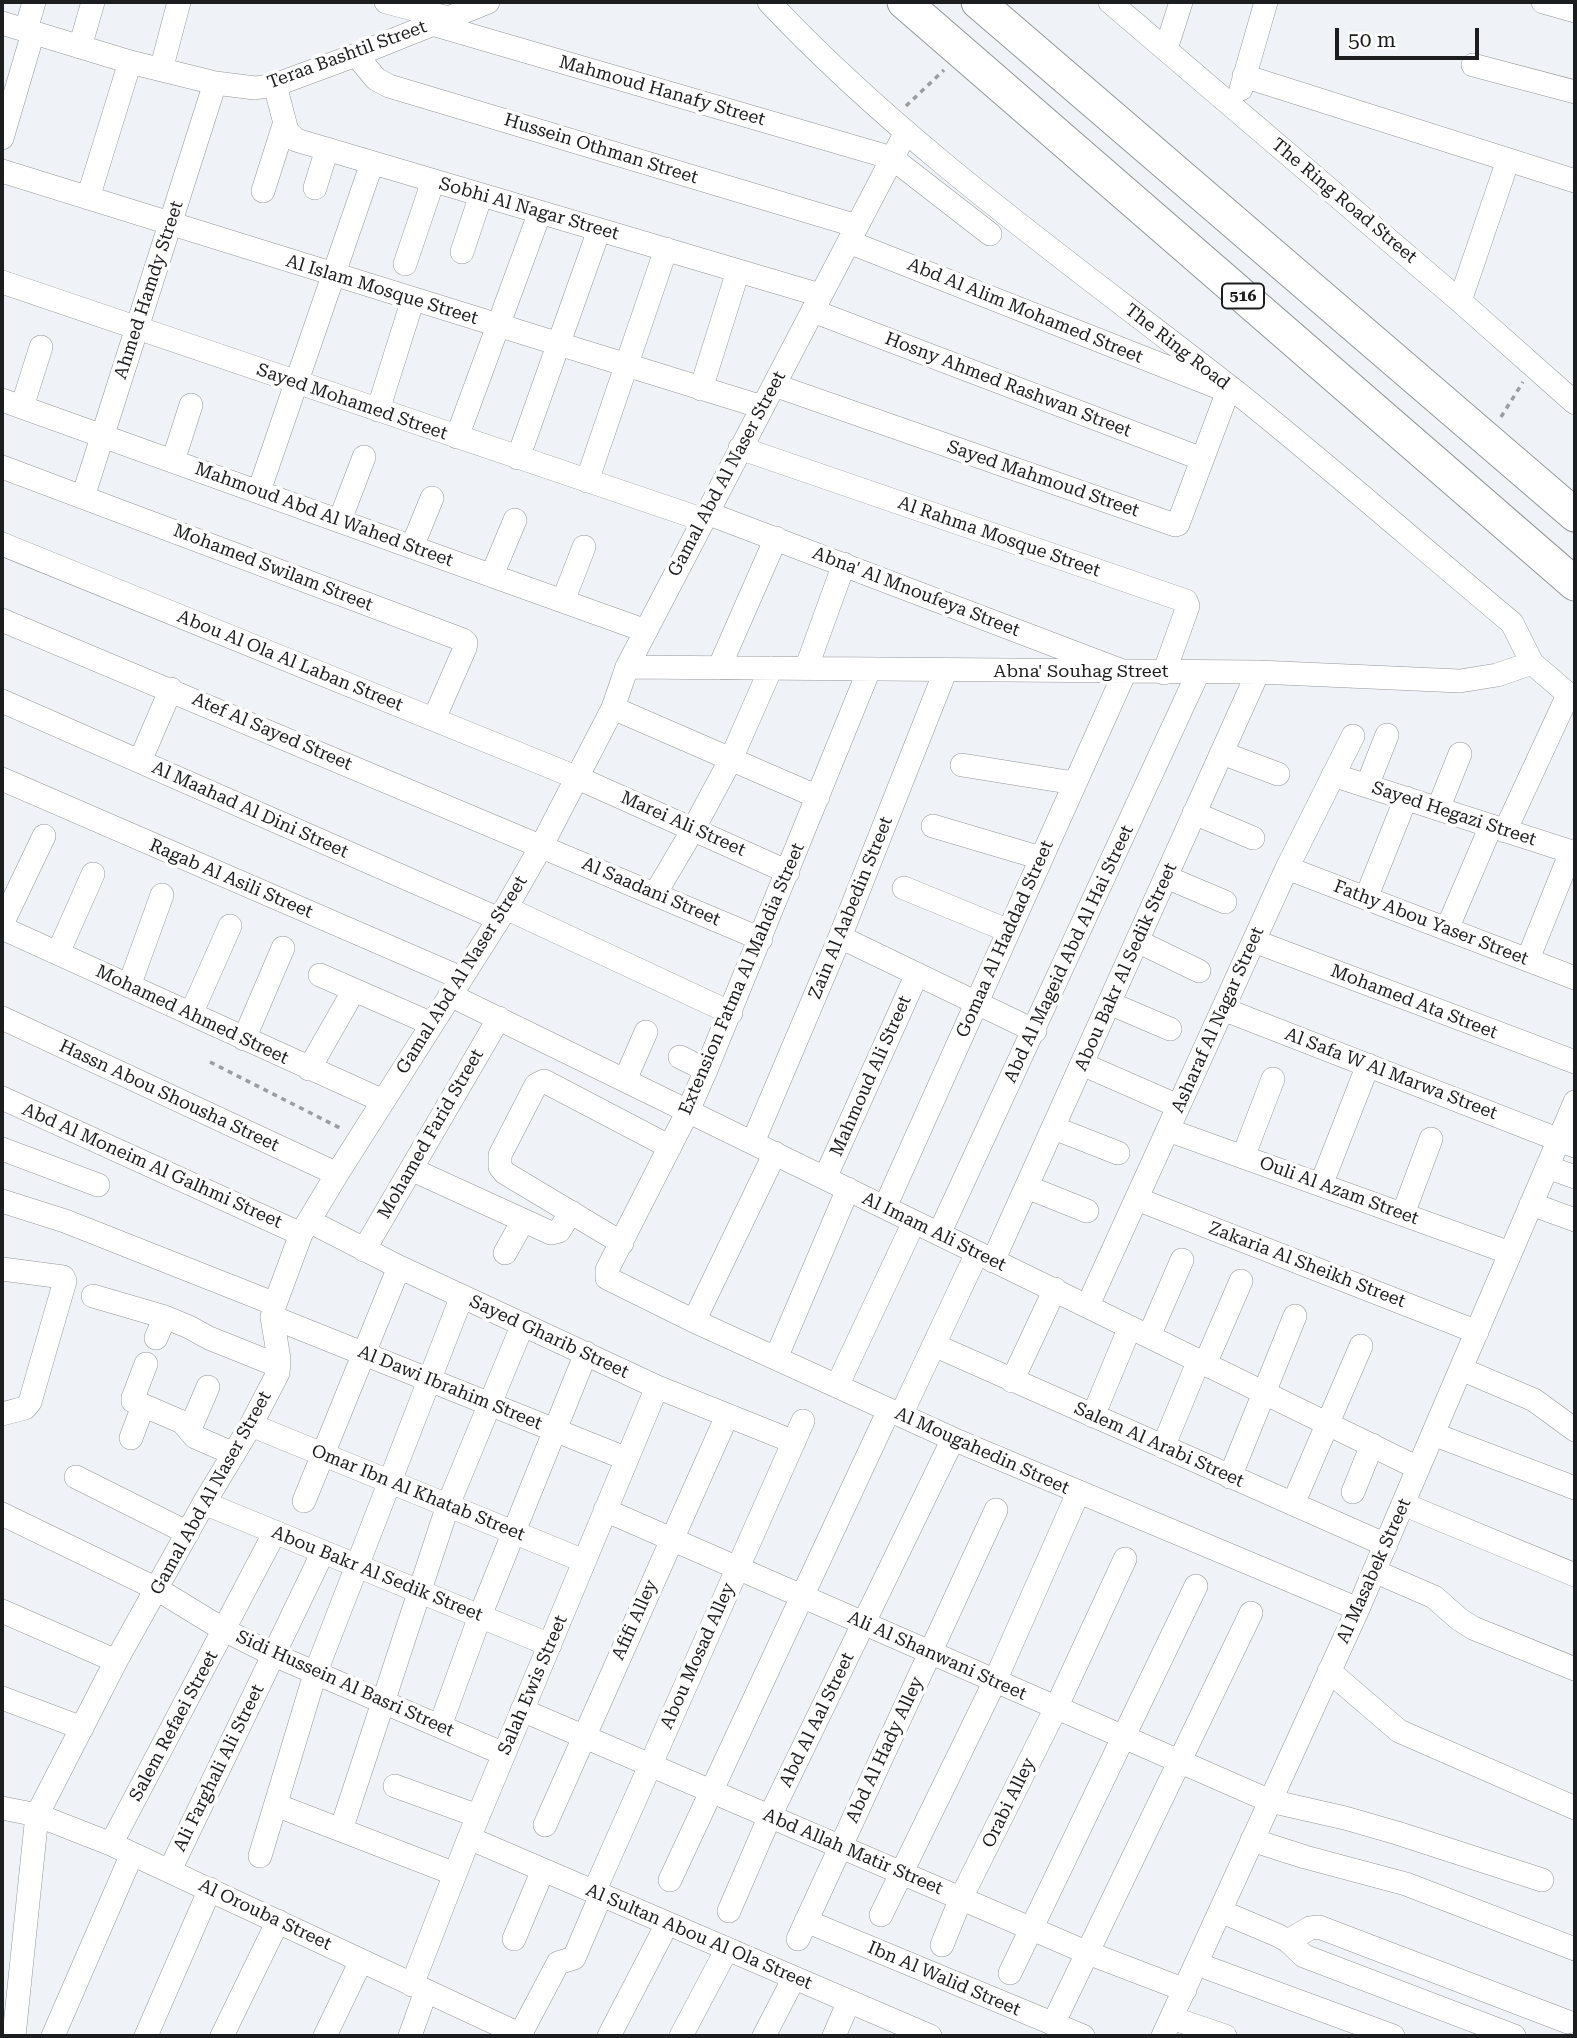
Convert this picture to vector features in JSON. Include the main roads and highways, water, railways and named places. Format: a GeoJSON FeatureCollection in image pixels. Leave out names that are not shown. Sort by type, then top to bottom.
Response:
{"type":"FeatureCollection","features":[{"type":"Feature","properties":{"kind":"highway"},"geometry":{"type":"LineString","coordinates":[[978,2],[1575,515]]}},
{"type":"Feature","properties":{"kind":"highway","name":"516"},"geometry":{"type":"LineString","coordinates":[[908,5],[1575,584]]}}]}
